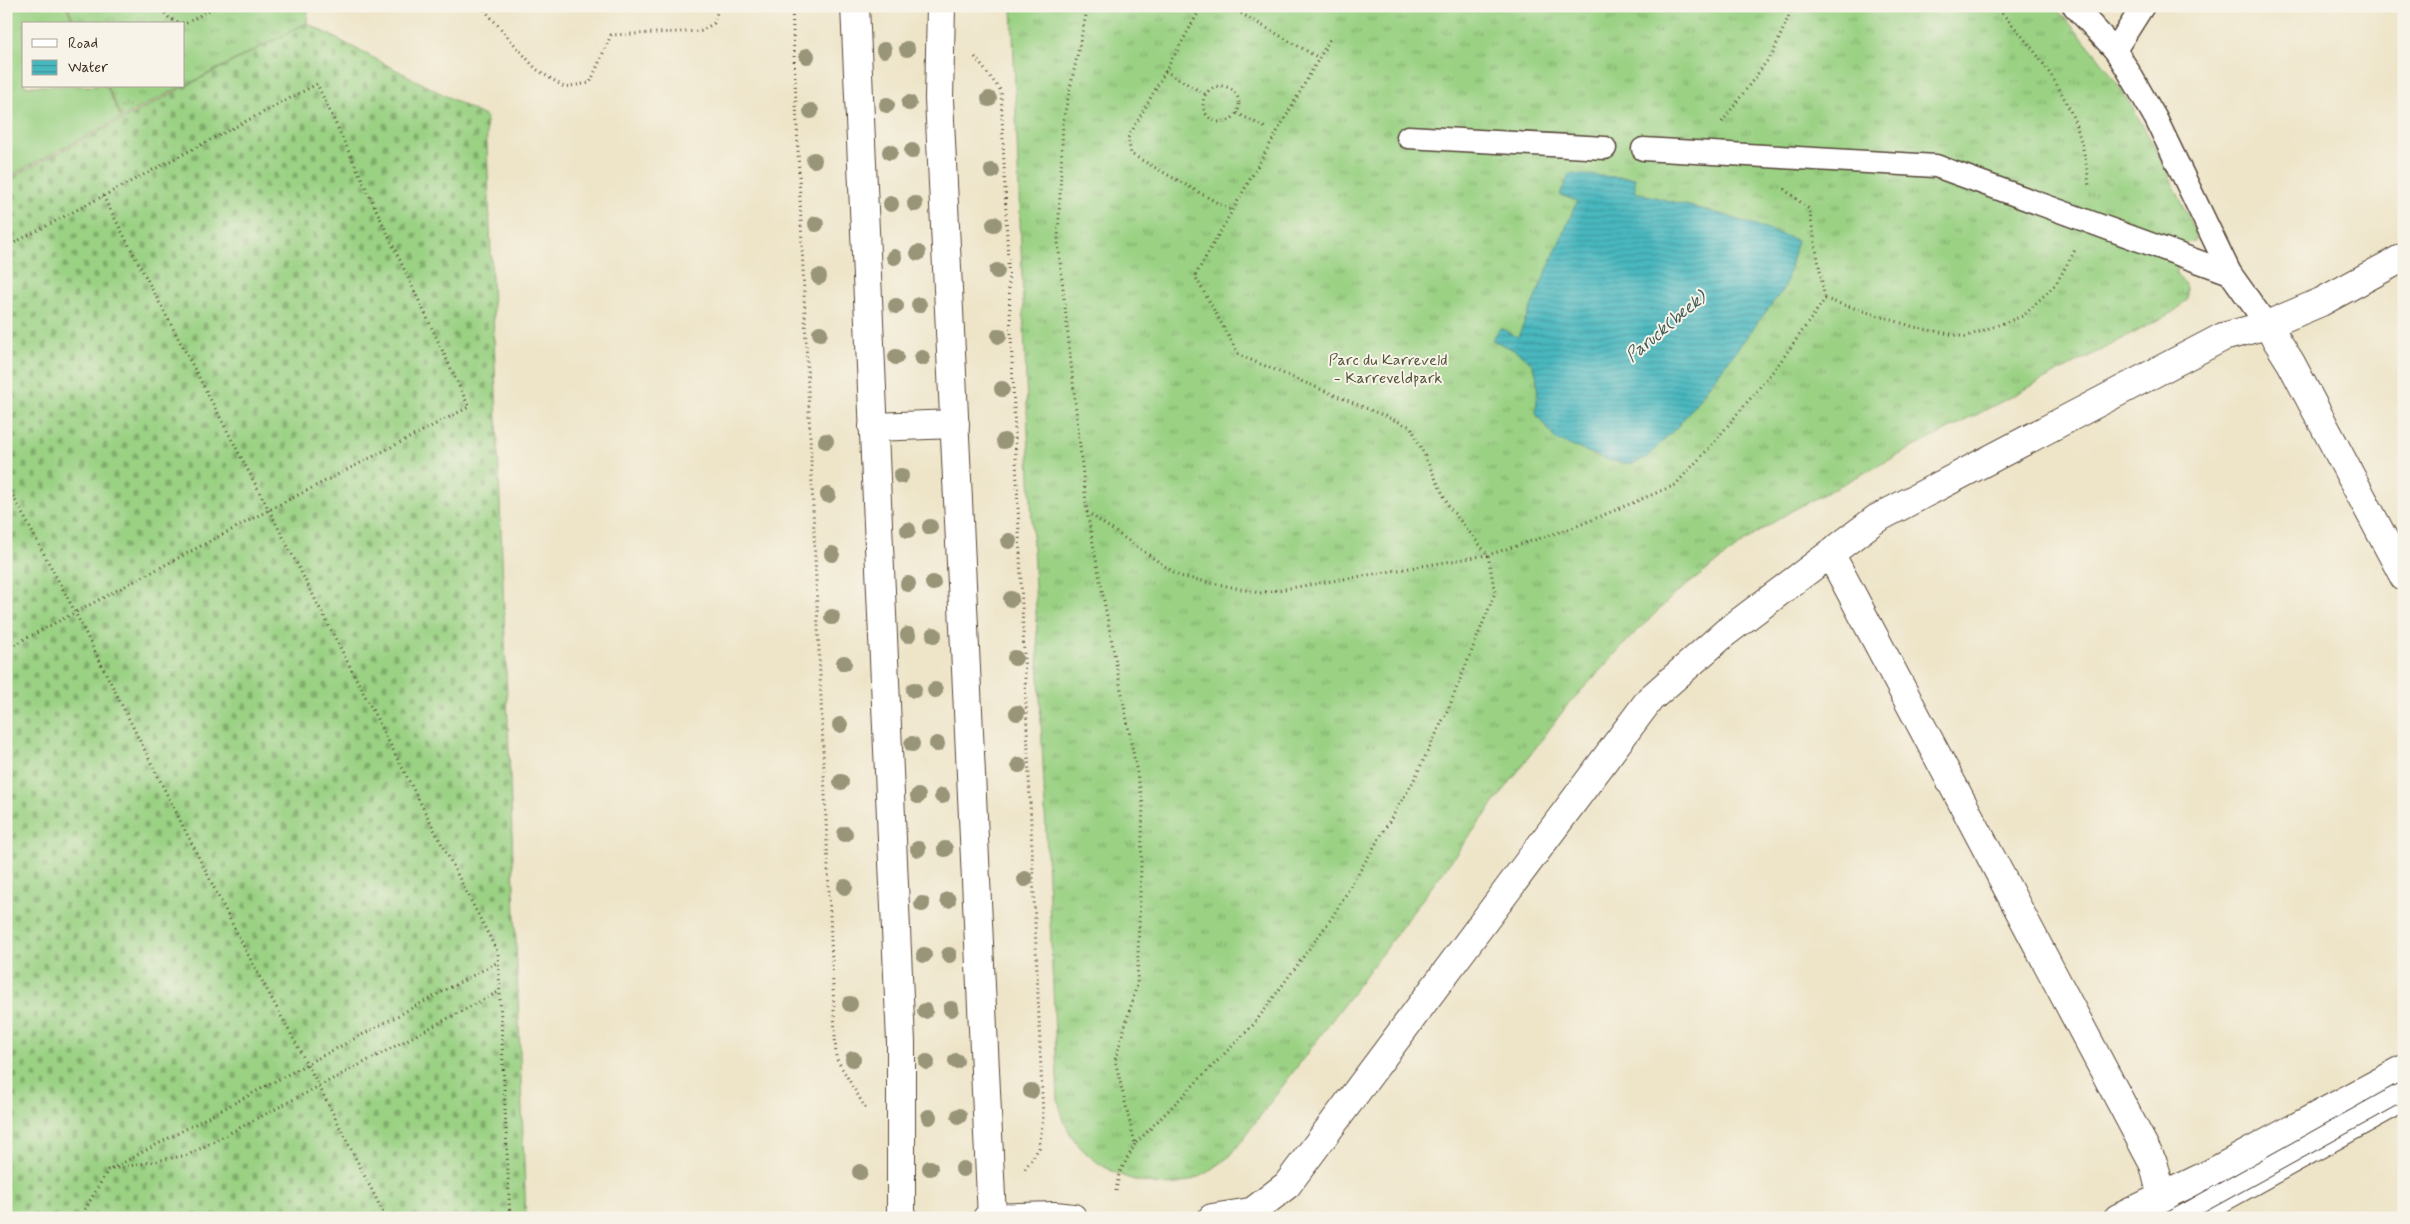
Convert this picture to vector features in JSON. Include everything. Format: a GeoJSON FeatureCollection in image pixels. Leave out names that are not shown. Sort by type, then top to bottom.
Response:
{"type":"FeatureCollection","features":[{"type":"Feature","properties":{"kind":"street"},"geometry":{"type":"LineString","coordinates":[[855,6],[900,1032],[902,1218]]}},
{"type":"Feature","properties":{"kind":"street"},"geometry":{"type":"LineString","coordinates":[[941,6],[939,99],[956,424],[992,1217]]}},
{"type":"Feature","properties":{"kind":"street"},"geometry":{"type":"LineString","coordinates":[[1212,1218],[1247,1215],[1287,1185],[1650,699],[1726,633],[1885,515],[2223,337],[2267,325],[2321,302],[2404,257]]}},
{"type":"Feature","properties":{"kind":"street"},"geometry":{"type":"LineString","coordinates":[[2267,325],[2291,363],[2404,577]]}},
{"type":"Feature","properties":{"kind":"street"},"geometry":{"type":"LineString","coordinates":[[873,427],[956,424]]}},
{"type":"Feature","properties":{"kind":"street"},"geometry":{"type":"LineString","coordinates":[[1831,555],[2154,1165],[2164,1207]]}},
{"type":"Feature","properties":{"kind":"street"},"geometry":{"type":"LineString","coordinates":[[2118,1218],[2164,1207],[2211,1173],[2404,1069]]}},
{"type":"Feature","properties":{"kind":"street"},"geometry":{"type":"LineString","coordinates":[[2185,1218],[2404,1097]]}},
{"type":"Feature","properties":{"kind":"street"},"geometry":{"type":"LineString","coordinates":[[987,1218],[1054,1216],[1073,1218]]}},
{"type":"Feature","properties":{"kind":"lane"},"geometry":{"type":"LineString","coordinates":[[2074,6],[2115,50],[2156,119],[2230,273],[2267,325]]}},
{"type":"Feature","properties":{"kind":"lane"},"geometry":{"type":"LineString","coordinates":[[2115,50],[2143,6]]}},
{"type":"Feature","properties":{"kind":"lane"},"geometry":{"type":"LineString","coordinates":[[1408,137],[1605,148]]}},
{"type":"Feature","properties":{"kind":"lane"},"geometry":{"type":"LineString","coordinates":[[1643,149],[1687,150],[1828,161],[1936,166],[2230,273]]}},
{"type":"Feature","properties":{"kind":"path"},"geometry":{"type":"LineString","coordinates":[[158,6],[170,19],[179,22]]}},
{"type":"Feature","properties":{"kind":"path"},"geometry":{"type":"LineString","coordinates":[[185,24],[216,6]]}},
{"type":"Feature","properties":{"kind":"path"},"geometry":{"type":"LineString","coordinates":[[481,6],[536,69],[564,87],[590,83],[611,35],[701,31],[714,22],[719,6]]}},
{"type":"Feature","properties":{"kind":"path"},"geometry":{"type":"LineString","coordinates":[[792,6],[836,1058],[872,1119],[900,1135]]}},
{"type":"Feature","properties":{"kind":"path"},"geometry":{"type":"LineString","coordinates":[[1077,6],[1087,8],[1063,121],[1058,242],[1087,512],[1143,804],[1137,985],[1116,1060],[1135,1144]]}},
{"type":"Feature","properties":{"kind":"path"},"geometry":{"type":"LineString","coordinates":[[1202,6],[1128,138],[1131,154],[1232,211]]}},
{"type":"Feature","properties":{"kind":"path"},"geometry":{"type":"LineString","coordinates":[[1228,6],[1319,58]]}},
{"type":"Feature","properties":{"kind":"path"},"geometry":{"type":"LineString","coordinates":[[1687,150],[1719,127],[1773,53],[1793,6]]}},
{"type":"Feature","properties":{"kind":"path"},"geometry":{"type":"LineString","coordinates":[[1825,299],[1914,327],[1965,337],[2023,316],[2056,284],[2091,222],[2087,158],[2064,94],[2029,42],[1995,6]]}},
{"type":"Feature","properties":{"kind":"path"},"geometry":{"type":"LineString","coordinates":[[1116,1191],[1120,1174],[1135,1144],[1254,1024],[1331,919],[1413,782],[1449,707],[1495,592],[1488,555],[1449,507],[1411,428],[1239,355],[1194,276],[1330,39]]}},
{"type":"Feature","properties":{"kind":"path"},"geometry":{"type":"LineString","coordinates":[[973,54],[1001,91],[1043,1118],[1039,1148],[1023,1171]]}},
{"type":"Feature","properties":{"kind":"path"},"geometry":{"type":"LineString","coordinates":[[1165,71],[1206,94]]}},
{"type":"Feature","properties":{"kind":"path"},"geometry":{"type":"LineString","coordinates":[[6,247],[318,84],[469,407],[6,649]]}},
{"type":"Feature","properties":{"kind":"path"},"geometry":{"type":"LineString","coordinates":[[1221,85],[1230,88],[1237,95],[1239,104],[1237,113],[1230,120],[1221,122],[1212,119],[1205,112],[1203,103],[1206,94],[1212,88],[1221,85]]}},
{"type":"Feature","properties":{"kind":"path"},"geometry":{"type":"LineString","coordinates":[[1237,113],[1266,128]]}},
{"type":"Feature","properties":{"kind":"path"},"geometry":{"type":"LineString","coordinates":[[1087,512],[1179,576],[1260,593],[1488,555],[1575,527],[1675,485],[1711,446],[1778,365],[1825,299],[1809,209],[1741,154]]}},
{"type":"Feature","properties":{"kind":"path"},"geometry":{"type":"LineString","coordinates":[[103,196],[269,510],[498,953],[510,1218]]}},
{"type":"Feature","properties":{"kind":"path"},"geometry":{"type":"LineString","coordinates":[[6,483],[75,612],[242,944],[319,1086],[386,1218]]}},
{"type":"Feature","properties":{"kind":"path"},"geometry":{"type":"LineString","coordinates":[[80,1218],[108,1170],[498,962]]}},
{"type":"Feature","properties":{"kind":"path"},"geometry":{"type":"LineString","coordinates":[[108,1170],[188,1155],[500,990]]}},
{"type":"Feature","properties":{"kind":"green space"},"geometry":{"type":"Polygon","coordinates":[[[6,6],[66,6],[73,22],[22,22],[22,88],[107,88],[121,118],[6,178],[6,6]]]}},
{"type":"Feature","properties":{"kind":"green space"},"geometry":{"type":"Polygon","coordinates":[[[67,6],[308,6],[307,23],[185,85],[185,22],[75,22],[67,6]]]}},
{"type":"Feature","properties":{"kind":"green space","name":"Parc du Karreveld - Karreveldpark"},"geometry":{"type":"Polygon","coordinates":[[[1012,6],[2054,6],[2097,56],[2135,111],[2195,231],[2195,241],[2186,243],[2176,274],[2187,287],[2187,299],[2174,312],[1793,510],[1755,534],[1674,595],[1630,638],[1566,707],[1231,1155],[1206,1173],[1192,1180],[1162,1185],[1147,1183],[1118,1174],[1091,1157],[1080,1147],[1066,1126],[1058,1099],[1028,433],[1012,6]]]}},
{"type":"Feature","properties":{"kind":"green space"},"geometry":{"type":"Polygon","coordinates":[[[307,23],[486,117],[526,1218],[6,1218],[6,180],[307,23]]]}},
{"type":"Feature","properties":{"kind":"green space"},"geometry":{"type":"Polygon","coordinates":[[[108,88],[179,88],[122,117],[108,88]]]}},
{"type":"Feature","properties":{"kind":"water","name":"Paruck(beek)"},"geometry":{"type":"Polygon","coordinates":[[[1569,174],[1635,178],[1635,192],[1724,215],[1797,240],[1785,287],[1679,425],[1646,458],[1632,464],[1611,461],[1556,440],[1536,414],[1537,384],[1533,366],[1519,353],[1492,340],[1500,328],[1518,337],[1577,201],[1560,195],[1569,174]]]}},
{"type":"Feature","properties":{"kind":"tram line"},"geometry":{"type":"LineString","coordinates":[[2157,1218],[2404,1080]]}},
{"type":"Feature","properties":{"kind":"tram line"},"geometry":{"type":"LineString","coordinates":[[2194,1218],[2404,1102]]}}]}
